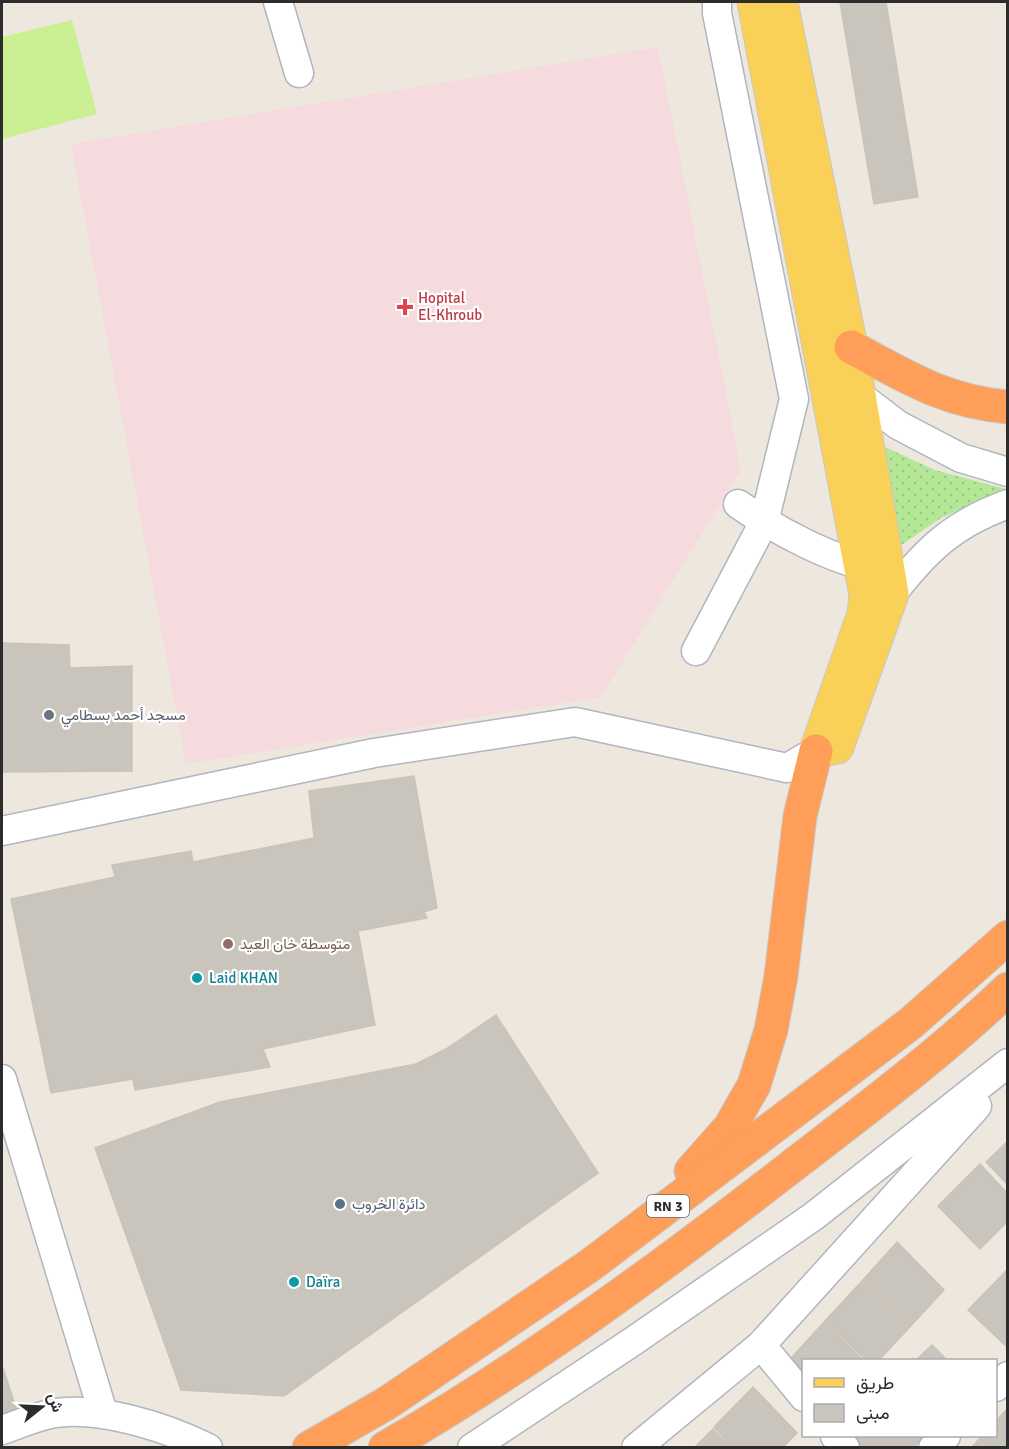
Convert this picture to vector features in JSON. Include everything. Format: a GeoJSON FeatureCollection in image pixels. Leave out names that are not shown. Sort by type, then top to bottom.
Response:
{"type":"FeatureCollection","features":[{"type":"Feature","properties":{"kind":"highway"},"geometry":{"type":"LineString","coordinates":[[851,347],[946,396],[975,404],[1008,407]]}},
{"type":"Feature","properties":{"kind":"highway"},"geometry":{"type":"LineString","coordinates":[[641,1226],[730,1127],[754,1085],[771,1030],[781,976],[800,816],[816,751]]}},
{"type":"Feature","properties":{"kind":"highway","name":"RN 3"},"geometry":{"type":"LineString","coordinates":[[309,1448],[387,1403],[589,1266],[911,1023],[1008,937]]}},
{"type":"Feature","properties":{"kind":"highway"},"geometry":{"type":"LineString","coordinates":[[386,1448],[439,1416],[652,1274],[848,1123],[985,1011],[1008,989]]}},
{"type":"Feature","properties":{"kind":"main road"},"geometry":{"type":"LineString","coordinates":[[754,2],[827,395],[880,576]]}},
{"type":"Feature","properties":{"kind":"main road"},"geometry":{"type":"LineString","coordinates":[[782,2],[860,396],[880,576],[866,595],[864,614],[816,751]]}},
{"type":"Feature","properties":{"kind":"street"},"geometry":{"type":"LineString","coordinates":[[278,2],[298,73]]}},
{"type":"Feature","properties":{"kind":"street"},"geometry":{"type":"LineString","coordinates":[[696,651],[764,522],[794,399],[717,2]]}},
{"type":"Feature","properties":{"kind":"street"},"geometry":{"type":"LineString","coordinates":[[827,395],[860,396],[898,425],[950,452],[1008,472]]}},
{"type":"Feature","properties":{"kind":"street"},"geometry":{"type":"LineString","coordinates":[[738,504],[764,522],[880,576],[921,556],[941,538],[963,524],[1008,504]]}},
{"type":"Feature","properties":{"kind":"street"},"geometry":{"type":"LineString","coordinates":[[2,831],[374,753],[575,722],[786,768],[816,751]]}},
{"type":"Feature","properties":{"kind":"street"},"geometry":{"type":"LineString","coordinates":[[786,768],[800,816]]}},
{"type":"Feature","properties":{"kind":"street"},"geometry":{"type":"LineString","coordinates":[[472,1448],[622,1349],[814,1216],[1008,1064]]}},
{"type":"Feature","properties":{"kind":"street"},"geometry":{"type":"LineString","coordinates":[[636,1448],[761,1346],[1008,1070]]}},
{"type":"Feature","properties":{"kind":"street"},"geometry":{"type":"LineString","coordinates":[[2,1079],[104,1413]]}},
{"type":"Feature","properties":{"kind":"street"},"geometry":{"type":"LineString","coordinates":[[761,1346],[802,1395]]}},
{"type":"Feature","properties":{"kind":"street"},"geometry":{"type":"LineString","coordinates":[[2,1430],[48,1414],[104,1413],[186,1437],[207,1448]]}},
{"type":"Feature","properties":{"kind":"street"},"geometry":{"type":"LineString","coordinates":[[933,1448],[945,1437]]}},
{"type":"Feature","properties":{"kind":"shaded area","name":"Hopital El-Khroub"},"geometry":{"type":"Polygon","coordinates":[[[658,47],[741,470],[601,697],[186,764],[71,144],[658,47]]]}},
{"type":"Feature","properties":{"kind":"green space"},"geometry":{"type":"Polygon","coordinates":[[[72,20],[97,114],[2,139],[2,37],[72,20]]]}},
{"type":"Feature","properties":{"kind":"green space"},"geometry":{"type":"Polygon","coordinates":[[[874,442],[935,470],[1006,489],[941,518],[894,550],[874,442]]]}},
{"type":"Feature","properties":{"kind":"building"},"geometry":{"type":"Polygon","coordinates":[[[840,2],[886,2],[918,197],[874,204],[840,2]]]}},
{"type":"Feature","properties":{"kind":"building"},"geometry":{"type":"Polygon","coordinates":[[[2,643],[69,645],[70,668],[132,666],[132,771],[2,772],[2,643]]]}},
{"type":"Feature","properties":{"kind":"building","name":"Laid KHAN"},"geometry":{"type":"Polygon","coordinates":[[[414,776],[437,908],[424,912],[427,918],[358,931],[375,1025],[263,1049],[270,1067],[135,1090],[133,1079],[51,1093],[11,899],[115,877],[112,865],[191,851],[193,862],[314,838],[309,791],[414,776]]]}},
{"type":"Feature","properties":{"kind":"building","name":"Daïra"},"geometry":{"type":"Polygon","coordinates":[[[496,1015],[598,1173],[284,1396],[181,1390],[95,1148],[220,1102],[416,1064],[446,1049],[496,1015]]]}},
{"type":"Feature","properties":{"kind":"building"},"geometry":{"type":"Polygon","coordinates":[[[1008,1141],[1008,1185],[986,1162],[1008,1141]]]}},
{"type":"Feature","properties":{"kind":"building"},"geometry":{"type":"Polygon","coordinates":[[[980,1164],[1008,1194],[1008,1221],[980,1249],[938,1206],[980,1164]]]}},
{"type":"Feature","properties":{"kind":"building"},"geometry":{"type":"Polygon","coordinates":[[[897,1242],[944,1290],[909,1328],[862,1281],[897,1242]]]}},
{"type":"Feature","properties":{"kind":"building"},"geometry":{"type":"Polygon","coordinates":[[[1008,1270],[1008,1348],[968,1310],[1008,1270]]]}},
{"type":"Feature","properties":{"kind":"building"},"geometry":{"type":"Polygon","coordinates":[[[861,1282],[908,1329],[880,1359],[865,1359],[825,1321],[861,1282]]]}},
{"type":"Feature","properties":{"kind":"building"},"geometry":{"type":"Polygon","coordinates":[[[824,1322],[862,1359],[802,1359],[802,1383],[785,1365],[824,1322]]]}},
{"type":"Feature","properties":{"kind":"building"},"geometry":{"type":"Polygon","coordinates":[[[932,1345],[946,1359],[917,1359],[932,1345]]]}},
{"type":"Feature","properties":{"kind":"building"},"geometry":{"type":"Polygon","coordinates":[[[2,1365],[19,1417],[2,1422],[2,1365]]]}},
{"type":"Feature","properties":{"kind":"building"},"geometry":{"type":"Polygon","coordinates":[[[753,1387],[797,1433],[782,1448],[733,1448],[714,1427],[753,1387]]]}},
{"type":"Feature","properties":{"kind":"building"},"geometry":{"type":"Polygon","coordinates":[[[1008,1408],[1008,1439],[997,1428],[997,1420],[1008,1408]]]}},
{"type":"Feature","properties":{"kind":"building"},"geometry":{"type":"Polygon","coordinates":[[[713,1429],[731,1448],[694,1448],[713,1429]]]}},
{"type":"Feature","properties":{"kind":"building"},"geometry":{"type":"Polygon","coordinates":[[[997,1429],[1008,1440],[1008,1448],[971,1448],[981,1437],[997,1437],[997,1429]]]}},
{"type":"Feature","properties":{"kind":"building"},"geometry":{"type":"Polygon","coordinates":[[[851,1437],[924,1437],[913,1448],[862,1448],[851,1437]]]}},
{"type":"Feature","properties":{"kind":"place","name":"Hopital El-Khroub"},"geometry":{"type":"Point","coordinates":[405,307]}},
{"type":"Feature","properties":{"kind":"place","name":"مسجد أحمد بسطامي"},"geometry":{"type":"Point","coordinates":[49,715]}},
{"type":"Feature","properties":{"kind":"place","name":"متوسطة خان العيد"},"geometry":{"type":"Point","coordinates":[228,944]}},
{"type":"Feature","properties":{"kind":"place","name":"Laid KHAN"},"geometry":{"type":"Point","coordinates":[197,978]}},
{"type":"Feature","properties":{"kind":"place","name":"دائرة الخروب"},"geometry":{"type":"Point","coordinates":[340,1204]}},
{"type":"Feature","properties":{"kind":"place","name":"Daïra"},"geometry":{"type":"Point","coordinates":[294,1282]}}]}
